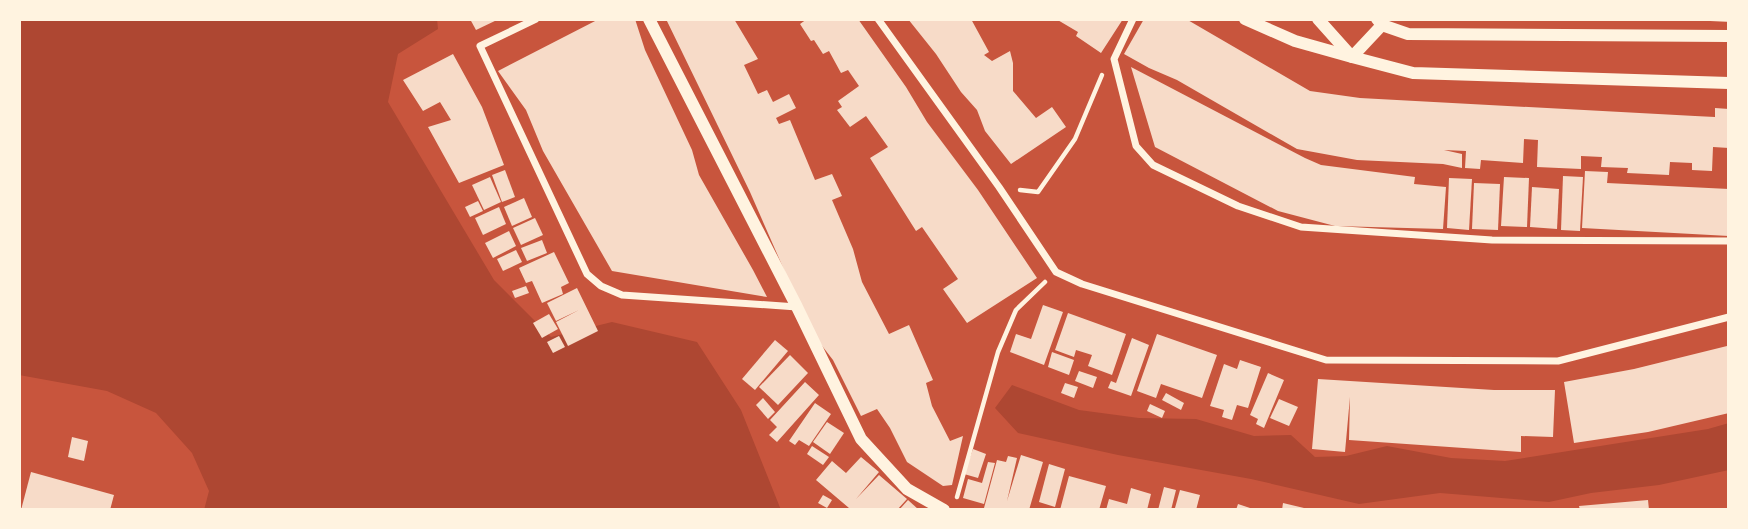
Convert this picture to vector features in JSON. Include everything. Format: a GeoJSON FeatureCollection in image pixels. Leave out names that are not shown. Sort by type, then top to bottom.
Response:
{"type":"FeatureCollection","features":[{"type":"Feature","properties":{"kind":"street"},"geometry":{"type":"LineString","coordinates":[[536,19],[480,46],[587,274],[601,286],[622,295],[797,307]]}},
{"type":"Feature","properties":{"kind":"street"},"geometry":{"type":"LineString","coordinates":[[649,19],[797,307],[861,439],[907,489],[937,509]]}},
{"type":"Feature","properties":{"kind":"street"},"geometry":{"type":"LineString","coordinates":[[878,19],[999,187],[1056,272],[1082,284],[1326,360],[1558,361],[1729,317]]}},
{"type":"Feature","properties":{"kind":"street"},"geometry":{"type":"LineString","coordinates":[[1133,19],[1114,59],[1136,146],[1153,165],[1238,206],[1301,227],[1492,240],[1729,241]]}},
{"type":"Feature","properties":{"kind":"street"},"geometry":{"type":"LineString","coordinates":[[1245,19],[1295,41],[1413,73],[1729,83]]}},
{"type":"Feature","properties":{"kind":"street"},"geometry":{"type":"LineString","coordinates":[[1318,19],[1352,57]]}},
{"type":"Feature","properties":{"kind":"street"},"geometry":{"type":"LineString","coordinates":[[1352,57],[1380,22],[1408,34],[1729,36]]}},
{"type":"Feature","properties":{"kind":"path"},"geometry":{"type":"LineString","coordinates":[[999,187],[1038,192],[1075,139],[1098,81],[1114,59]]}},
{"type":"Feature","properties":{"kind":"path"},"geometry":{"type":"LineString","coordinates":[[953,510],[998,352],[1016,310],[1056,272]]}},
{"type":"Feature","properties":{"kind":"shaded area"},"geometry":{"type":"Polygon","coordinates":[[[19,19],[437,19],[438,29],[398,54],[388,102],[494,280],[551,337],[612,322],[697,342],[741,410],[781,510],[204,510],[209,491],[192,453],[156,413],[107,391],[19,375],[19,19]]]}},
{"type":"Feature","properties":{"kind":"shaded area"},"geometry":{"type":"Polygon","coordinates":[[[1012,385],[1079,410],[1139,418],[1196,419],[1254,436],[1291,435],[1315,457],[1346,456],[1387,446],[1451,458],[1505,461],[1708,429],[1729,423],[1729,470],[1659,485],[1591,493],[1549,502],[1440,493],[1359,504],[1251,479],[1118,455],[1018,433],[995,408],[1012,385]]]}},
{"type":"Feature","properties":{"kind":"building"},"geometry":{"type":"Polygon","coordinates":[[[470,19],[499,19],[476,30],[470,19]]]}},
{"type":"Feature","properties":{"kind":"building"},"geometry":{"type":"Polygon","coordinates":[[[599,19],[635,19],[645,50],[692,150],[699,175],[767,297],[612,271],[543,151],[526,110],[498,71],[599,19]]]}},
{"type":"Feature","properties":{"kind":"building"},"geometry":{"type":"Polygon","coordinates":[[[666,19],[734,19],[758,59],[744,65],[758,94],[767,90],[773,102],[789,94],[796,108],[776,118],[779,124],[790,120],[815,180],[832,174],[842,196],[832,200],[853,249],[862,282],[889,334],[909,325],[933,380],[926,383],[932,406],[950,441],[963,436],[952,485],[943,486],[907,462],[877,409],[861,416],[833,360],[816,338],[799,304],[750,192],[666,19]]]}},
{"type":"Feature","properties":{"kind":"building"},"geometry":{"type":"Polygon","coordinates":[[[807,19],[858,19],[1037,278],[967,323],[943,289],[958,279],[922,227],[916,231],[870,158],[888,147],[866,116],[850,127],[837,110],[842,107],[838,101],[859,86],[848,70],[841,73],[829,51],[823,54],[814,40],[811,41],[800,24],[807,19]]]}},
{"type":"Feature","properties":{"kind":"building"},"geometry":{"type":"Polygon","coordinates":[[[908,19],[971,19],[989,52],[984,55],[992,61],[1010,51],[1013,91],[1036,118],[1052,107],[1066,127],[1011,164],[985,131],[977,110],[908,19]]]}},
{"type":"Feature","properties":{"kind":"building"},"geometry":{"type":"Polygon","coordinates":[[[1056,19],[1123,19],[1101,53],[1076,36],[1078,32],[1056,19]]]}},
{"type":"Feature","properties":{"kind":"building"},"geometry":{"type":"Polygon","coordinates":[[[1144,19],[1186,19],[1310,91],[1360,98],[1715,117],[1715,108],[1729,109],[1729,148],[1713,147],[1712,171],[1692,170],[1692,163],[1670,162],[1669,175],[1627,173],[1628,168],[1601,167],[1602,157],[1581,156],[1581,169],[1537,167],[1538,140],[1524,139],[1523,163],[1481,160],[1480,169],[1465,168],[1466,151],[1444,150],[1462,154],[1462,168],[1443,164],[1357,160],[1297,149],[1177,80],[1124,54],[1144,19]]]}},
{"type":"Feature","properties":{"kind":"building"},"geometry":{"type":"Polygon","coordinates":[[[1729,19],[1729,22],[1710,21],[1729,19]]]}},
{"type":"Feature","properties":{"kind":"building"},"geometry":{"type":"Polygon","coordinates":[[[453,54],[482,107],[504,165],[459,183],[428,127],[451,120],[440,102],[423,111],[403,80],[453,54]]]}},
{"type":"Feature","properties":{"kind":"building"},"geometry":{"type":"Polygon","coordinates":[[[1131,67],[1321,165],[1415,177],[1414,184],[1446,187],[1443,229],[1335,226],[1278,211],[1155,147],[1131,67]]]}},
{"type":"Feature","properties":{"kind":"building"},"geometry":{"type":"Polygon","coordinates":[[[505,170],[515,197],[502,202],[492,175],[505,170]]]}},
{"type":"Feature","properties":{"kind":"building"},"geometry":{"type":"Polygon","coordinates":[[[1585,171],[1608,172],[1607,183],[1729,189],[1729,236],[1582,228],[1585,171]]]}},
{"type":"Feature","properties":{"kind":"building"},"geometry":{"type":"Polygon","coordinates":[[[1563,176],[1583,177],[1580,231],[1561,230],[1563,176]]]}},
{"type":"Feature","properties":{"kind":"building"},"geometry":{"type":"Polygon","coordinates":[[[490,177],[501,202],[484,210],[472,185],[490,177]]]}},
{"type":"Feature","properties":{"kind":"building"},"geometry":{"type":"Polygon","coordinates":[[[1504,177],[1529,178],[1527,227],[1501,226],[1504,177]]]}},
{"type":"Feature","properties":{"kind":"building"},"geometry":{"type":"Polygon","coordinates":[[[1449,178],[1472,179],[1469,230],[1447,228],[1449,178]]]}},
{"type":"Feature","properties":{"kind":"building"},"geometry":{"type":"Polygon","coordinates":[[[1474,183],[1500,184],[1498,230],[1472,229],[1474,183]]]}},
{"type":"Feature","properties":{"kind":"building"},"geometry":{"type":"Polygon","coordinates":[[[1532,187],[1559,189],[1557,229],[1530,227],[1532,187]]]}},
{"type":"Feature","properties":{"kind":"building"},"geometry":{"type":"Polygon","coordinates":[[[524,198],[532,217],[512,226],[504,207],[524,198]]]}},
{"type":"Feature","properties":{"kind":"building"},"geometry":{"type":"Polygon","coordinates":[[[478,201],[483,211],[470,217],[465,207],[478,201]]]}},
{"type":"Feature","properties":{"kind":"building"},"geometry":{"type":"Polygon","coordinates":[[[499,207],[506,224],[483,235],[475,218],[499,207]]]}},
{"type":"Feature","properties":{"kind":"building"},"geometry":{"type":"Polygon","coordinates":[[[535,218],[543,235],[521,245],[513,228],[535,218]]]}},
{"type":"Feature","properties":{"kind":"building"},"geometry":{"type":"Polygon","coordinates":[[[509,231],[516,246],[493,258],[485,243],[509,231]]]}},
{"type":"Feature","properties":{"kind":"building"},"geometry":{"type":"Polygon","coordinates":[[[542,240],[547,253],[527,261],[521,248],[542,240]]]}},
{"type":"Feature","properties":{"kind":"building"},"geometry":{"type":"Polygon","coordinates":[[[516,250],[522,262],[503,271],[497,259],[516,250]]]}},
{"type":"Feature","properties":{"kind":"building"},"geometry":{"type":"Polygon","coordinates":[[[554,252],[569,283],[561,287],[563,294],[542,303],[532,281],[526,283],[519,268],[554,252]]]}},
{"type":"Feature","properties":{"kind":"building"},"geometry":{"type":"Polygon","coordinates":[[[526,286],[529,293],[515,298],[512,291],[526,286]]]}},
{"type":"Feature","properties":{"kind":"building"},"geometry":{"type":"Polygon","coordinates":[[[577,288],[598,331],[568,346],[556,322],[579,310],[556,321],[547,303],[577,288]]]}},
{"type":"Feature","properties":{"kind":"building"},"geometry":{"type":"Polygon","coordinates":[[[1043,305],[1063,312],[1044,365],[1010,352],[1016,334],[1031,339],[1043,305]]]}},
{"type":"Feature","properties":{"kind":"building"},"geometry":{"type":"Polygon","coordinates":[[[1068,313],[1126,334],[1112,375],[1088,366],[1092,355],[1076,350],[1074,357],[1055,350],[1068,313]]]}},
{"type":"Feature","properties":{"kind":"building"},"geometry":{"type":"Polygon","coordinates":[[[549,314],[558,329],[542,338],[533,323],[549,314]]]}},
{"type":"Feature","properties":{"kind":"building"},"geometry":{"type":"Polygon","coordinates":[[[1157,334],[1217,355],[1202,398],[1161,384],[1156,398],[1137,391],[1157,334]]]}},
{"type":"Feature","properties":{"kind":"building"},"geometry":{"type":"Polygon","coordinates":[[[559,336],[565,347],[553,353],[547,342],[559,336]]]}},
{"type":"Feature","properties":{"kind":"building"},"geometry":{"type":"Polygon","coordinates":[[[1132,338],[1149,345],[1131,396],[1108,388],[1111,381],[1116,383],[1132,338]]]}},
{"type":"Feature","properties":{"kind":"building"},"geometry":{"type":"Polygon","coordinates":[[[775,340],[788,351],[755,390],[742,379],[775,340]]]}},
{"type":"Feature","properties":{"kind":"building"},"geometry":{"type":"Polygon","coordinates":[[[1729,346],[1729,413],[1648,432],[1574,443],[1564,382],[1634,369],[1729,346]]]}},
{"type":"Feature","properties":{"kind":"building"},"geometry":{"type":"Polygon","coordinates":[[[1052,352],[1074,360],[1069,375],[1048,367],[1052,352]]]}},
{"type":"Feature","properties":{"kind":"building"},"geometry":{"type":"Polygon","coordinates":[[[790,355],[808,373],[778,405],[759,387],[790,355]]]}},
{"type":"Feature","properties":{"kind":"building"},"geometry":{"type":"Polygon","coordinates":[[[1240,360],[1261,367],[1248,408],[1237,405],[1232,420],[1222,417],[1224,410],[1210,406],[1224,364],[1237,369],[1240,360]]]}},
{"type":"Feature","properties":{"kind":"building"},"geometry":{"type":"Polygon","coordinates":[[[1079,371],[1097,377],[1093,388],[1075,381],[1079,371]]]}},
{"type":"Feature","properties":{"kind":"building"},"geometry":{"type":"Polygon","coordinates":[[[1268,373],[1284,380],[1264,428],[1256,424],[1258,419],[1250,415],[1268,373]]]}},
{"type":"Feature","properties":{"kind":"building"},"geometry":{"type":"Polygon","coordinates":[[[1318,379],[1494,390],[1555,390],[1553,437],[1521,436],[1521,452],[1349,440],[1350,397],[1345,452],[1312,449],[1318,379]]]}},
{"type":"Feature","properties":{"kind":"building"},"geometry":{"type":"Polygon","coordinates":[[[805,382],[819,395],[777,442],[769,435],[777,427],[770,420],[805,382]]]}},
{"type":"Feature","properties":{"kind":"building"},"geometry":{"type":"Polygon","coordinates":[[[1065,383],[1078,387],[1074,398],[1061,393],[1065,383]]]}},
{"type":"Feature","properties":{"kind":"building"},"geometry":{"type":"Polygon","coordinates":[[[1166,393],[1184,403],[1181,410],[1162,400],[1166,393]]]}},
{"type":"Feature","properties":{"kind":"building"},"geometry":{"type":"Polygon","coordinates":[[[763,398],[775,412],[768,419],[756,405],[763,398]]]}},
{"type":"Feature","properties":{"kind":"building"},"geometry":{"type":"Polygon","coordinates":[[[1279,399],[1298,407],[1289,426],[1270,418],[1279,399]]]}},
{"type":"Feature","properties":{"kind":"building"},"geometry":{"type":"Polygon","coordinates":[[[815,403],[831,414],[809,446],[799,440],[795,445],[789,441],[815,403]]]}},
{"type":"Feature","properties":{"kind":"building"},"geometry":{"type":"Polygon","coordinates":[[[1150,404],[1165,411],[1162,418],[1147,411],[1150,404]]]}},
{"type":"Feature","properties":{"kind":"building"},"geometry":{"type":"Polygon","coordinates":[[[827,422],[844,433],[830,454],[813,442],[827,422]]]}},
{"type":"Feature","properties":{"kind":"building"},"geometry":{"type":"Polygon","coordinates":[[[72,437],[88,441],[84,461],[68,457],[72,437]]]}},
{"type":"Feature","properties":{"kind":"building"},"geometry":{"type":"Polygon","coordinates":[[[812,446],[829,457],[823,465],[807,454],[812,446]]]}},
{"type":"Feature","properties":{"kind":"building"},"geometry":{"type":"Polygon","coordinates":[[[973,449],[986,454],[978,478],[964,474],[973,449]]]}},
{"type":"Feature","properties":{"kind":"building"},"geometry":{"type":"Polygon","coordinates":[[[1021,455],[1043,462],[1029,510],[984,508],[997,460],[1006,462],[1008,456],[1017,458],[1007,501],[1021,455]]]}},
{"type":"Feature","properties":{"kind":"building"},"geometry":{"type":"Polygon","coordinates":[[[861,457],[879,472],[856,499],[879,475],[907,499],[897,510],[847,510],[849,508],[816,480],[832,461],[846,473],[861,457]]]}},
{"type":"Feature","properties":{"kind":"building"},"geometry":{"type":"Polygon","coordinates":[[[988,462],[995,463],[984,504],[963,498],[968,479],[982,483],[988,462]]]}},
{"type":"Feature","properties":{"kind":"building"},"geometry":{"type":"Polygon","coordinates":[[[1049,464],[1065,469],[1055,507],[1039,502],[1049,464]]]}},
{"type":"Feature","properties":{"kind":"building"},"geometry":{"type":"Polygon","coordinates":[[[31,472],[114,495],[110,510],[21,510],[31,472]]]}},
{"type":"Feature","properties":{"kind":"building"},"geometry":{"type":"Polygon","coordinates":[[[1069,476],[1106,486],[1099,510],[1060,510],[1069,476]]]}},
{"type":"Feature","properties":{"kind":"building"},"geometry":{"type":"Polygon","coordinates":[[[1164,487],[1176,490],[1171,510],[1158,510],[1164,487]]]}},
{"type":"Feature","properties":{"kind":"building"},"geometry":{"type":"Polygon","coordinates":[[[1131,488],[1151,494],[1147,510],[1106,510],[1109,499],[1127,504],[1131,488]]]}},
{"type":"Feature","properties":{"kind":"building"},"geometry":{"type":"Polygon","coordinates":[[[1180,490],[1200,495],[1196,510],[1175,508],[1180,490]]]}},
{"type":"Feature","properties":{"kind":"building"},"geometry":{"type":"Polygon","coordinates":[[[823,495],[832,500],[827,508],[818,503],[823,495]]]}},
{"type":"Feature","properties":{"kind":"building"},"geometry":{"type":"Polygon","coordinates":[[[908,500],[919,510],[899,510],[908,500]]]}},
{"type":"Feature","properties":{"kind":"building"},"geometry":{"type":"Polygon","coordinates":[[[1648,500],[1649,510],[1580,510],[1579,506],[1648,500]]]}},
{"type":"Feature","properties":{"kind":"building"},"geometry":{"type":"Polygon","coordinates":[[[1283,503],[1304,508],[1282,510],[1283,503]]]}},
{"type":"Feature","properties":{"kind":"building"},"geometry":{"type":"Polygon","coordinates":[[[1238,504],[1253,509],[1253,510],[1236,510],[1238,504]]]}}]}
